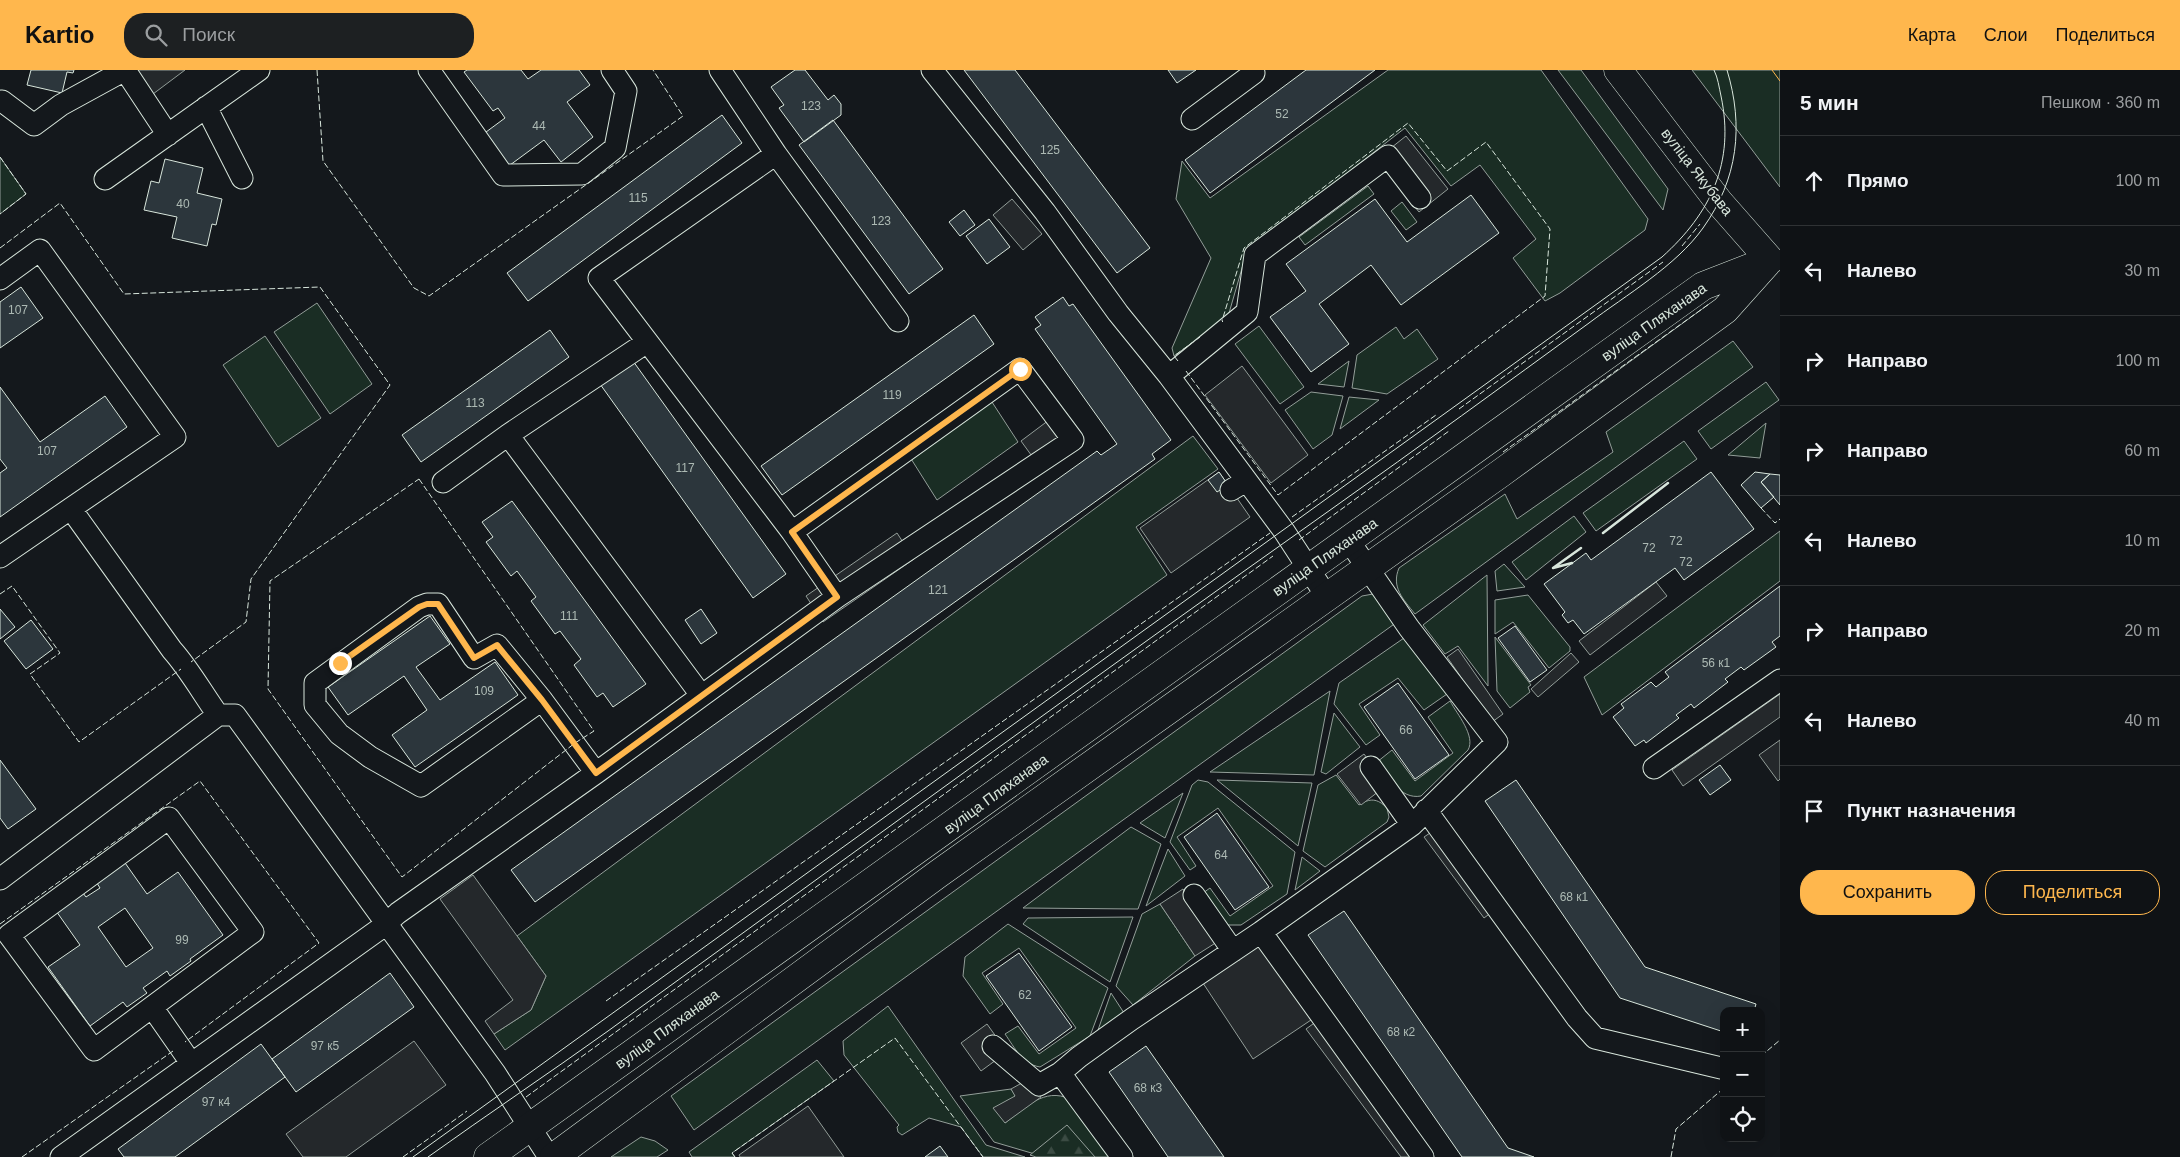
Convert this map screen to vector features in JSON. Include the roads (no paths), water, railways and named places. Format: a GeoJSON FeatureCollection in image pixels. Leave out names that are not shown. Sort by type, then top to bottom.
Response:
{"type":"FeatureCollection","features":[{"type":"Feature","properties":{"kind":"main road","name":"вуліца Якубава"},"geometry":{"type":"LineString","coordinates":[[1618,70],[1720,202],[1775,266]]}},
{"type":"Feature","properties":{"kind":"main road","name":"вуліца Пляханава"},"geometry":{"type":"LineString","coordinates":[[488,1157],[1703,286],[1775,266]]}},
{"type":"Feature","properties":{"kind":"main road","name":"вуліца Пляханава"},"geometry":{"type":"LineString","coordinates":[[554,1157],[938,874],[1368,569],[1726,310],[1775,266]]}},
{"type":"Feature","properties":{"kind":"main road"},"geometry":{"type":"LineString","coordinates":[[919,849],[938,874]]}},
{"type":"Feature","properties":{"kind":"lane"},"geometry":{"type":"LineString","coordinates":[[2,101],[34,125],[61,105],[125,70],[168,135]]}},
{"type":"Feature","properties":{"kind":"lane"},"geometry":{"type":"LineString","coordinates":[[105,179],[259,70]]}},
{"type":"Feature","properties":{"kind":"lane"},"geometry":{"type":"LineString","coordinates":[[429,70],[503,175],[582,174],[615,148],[626,91],[612,70]]}},
{"type":"Feature","properties":{"kind":"lane"},"geometry":{"type":"LineString","coordinates":[[720,70],[776,154],[898,321]]}},
{"type":"Feature","properties":{"kind":"lane"},"geometry":{"type":"LineString","coordinates":[[932,70],[1039,205],[1118,313],[1169,376],[1239,486],[1284,531],[1327,597]]}},
{"type":"Feature","properties":{"kind":"lane"},"geometry":{"type":"LineString","coordinates":[[1192,120],[1254,71]]}},
{"type":"Feature","properties":{"kind":"lane"},"geometry":{"type":"LineString","coordinates":[[206,107],[242,178]]}},
{"type":"Feature","properties":{"kind":"lane"},"geometry":{"type":"LineString","coordinates":[[776,154],[599,278],[792,532],[837,597]]}},
{"type":"Feature","properties":{"kind":"lane"},"geometry":{"type":"LineString","coordinates":[[1169,376],[1247,312],[1255,255],[1388,156],[1420,198]]}},
{"type":"Feature","properties":{"kind":"lane"},"geometry":{"type":"LineString","coordinates":[[0,279],[40,250],[175,437],[0,557]]}},
{"type":"Feature","properties":{"kind":"lane"},"geometry":{"type":"LineString","coordinates":[[442,482],[508,435],[647,342]]}},
{"type":"Feature","properties":{"kind":"lane"},"geometry":{"type":"LineString","coordinates":[[61,1157],[596,773],[837,597],[1073,440],[1020,369],[792,532]]}},
{"type":"Feature","properties":{"kind":"lane"},"geometry":{"type":"LineString","coordinates":[[508,435],[701,695]]}},
{"type":"Feature","properties":{"kind":"lane"},"geometry":{"type":"LineString","coordinates":[[71,509],[172,650],[186,665],[191,677],[218,715]]}},
{"type":"Feature","properties":{"kind":"lane"},"geometry":{"type":"LineString","coordinates":[[993,1046],[1039,1085],[1060,1073],[1132,1019],[1233,952],[1419,817],[1497,742],[1409,628],[1349,541]]}},
{"type":"Feature","properties":{"kind":"lane"},"geometry":{"type":"LineString","coordinates":[[542,700],[421,786],[370,757],[339,734],[315,705],[314,692],[315,683],[340,663],[419,607],[438,604],[474,658],[497,645],[542,700],[596,773]]}},
{"type":"Feature","properties":{"kind":"lane"},"geometry":{"type":"LineString","coordinates":[[1654,768],[1780,680]]}},
{"type":"Feature","properties":{"kind":"lane"},"geometry":{"type":"LineString","coordinates":[[2,873],[218,715],[236,715],[495,1073],[549,1157]]}},
{"type":"Feature","properties":{"kind":"lane"},"geometry":{"type":"LineString","coordinates":[[1371,767],[1419,817],[1577,1018],[1595,1038],[1720,1068]]}},
{"type":"Feature","properties":{"kind":"lane"},"geometry":{"type":"LineString","coordinates":[[168,818],[254,932],[152,1007],[94,1050],[9,935],[168,818]]}},
{"type":"Feature","properties":{"kind":"lane"},"geometry":{"type":"LineString","coordinates":[[1194,895],[1233,952]]}},
{"type":"Feature","properties":{"kind":"lane"},"geometry":{"type":"LineString","coordinates":[[1261,932],[1423,1157]]}},
{"type":"Feature","properties":{"kind":"lane"},"geometry":{"type":"LineString","coordinates":[[152,1007],[191,1063]]}},
{"type":"Feature","properties":{"kind":"lane"},"geometry":{"type":"LineString","coordinates":[[1060,1073],[1122,1157]]}},
{"type":"Feature","properties":{"kind":"tram line"},"geometry":{"type":"LineString","coordinates":[[413,1157],[1662,257],[1694,223],[1715,185],[1721,164],[1725,143],[1724,120],[1721,96],[1714,70]]}},
{"type":"Feature","properties":{"kind":"tram line"},"geometry":{"type":"LineString","coordinates":[[428,1157],[608,1031],[1665,267],[1692,242],[1703,228],[1724,191],[1735,152],[1736,132],[1735,111],[1727,70]]}}]}
